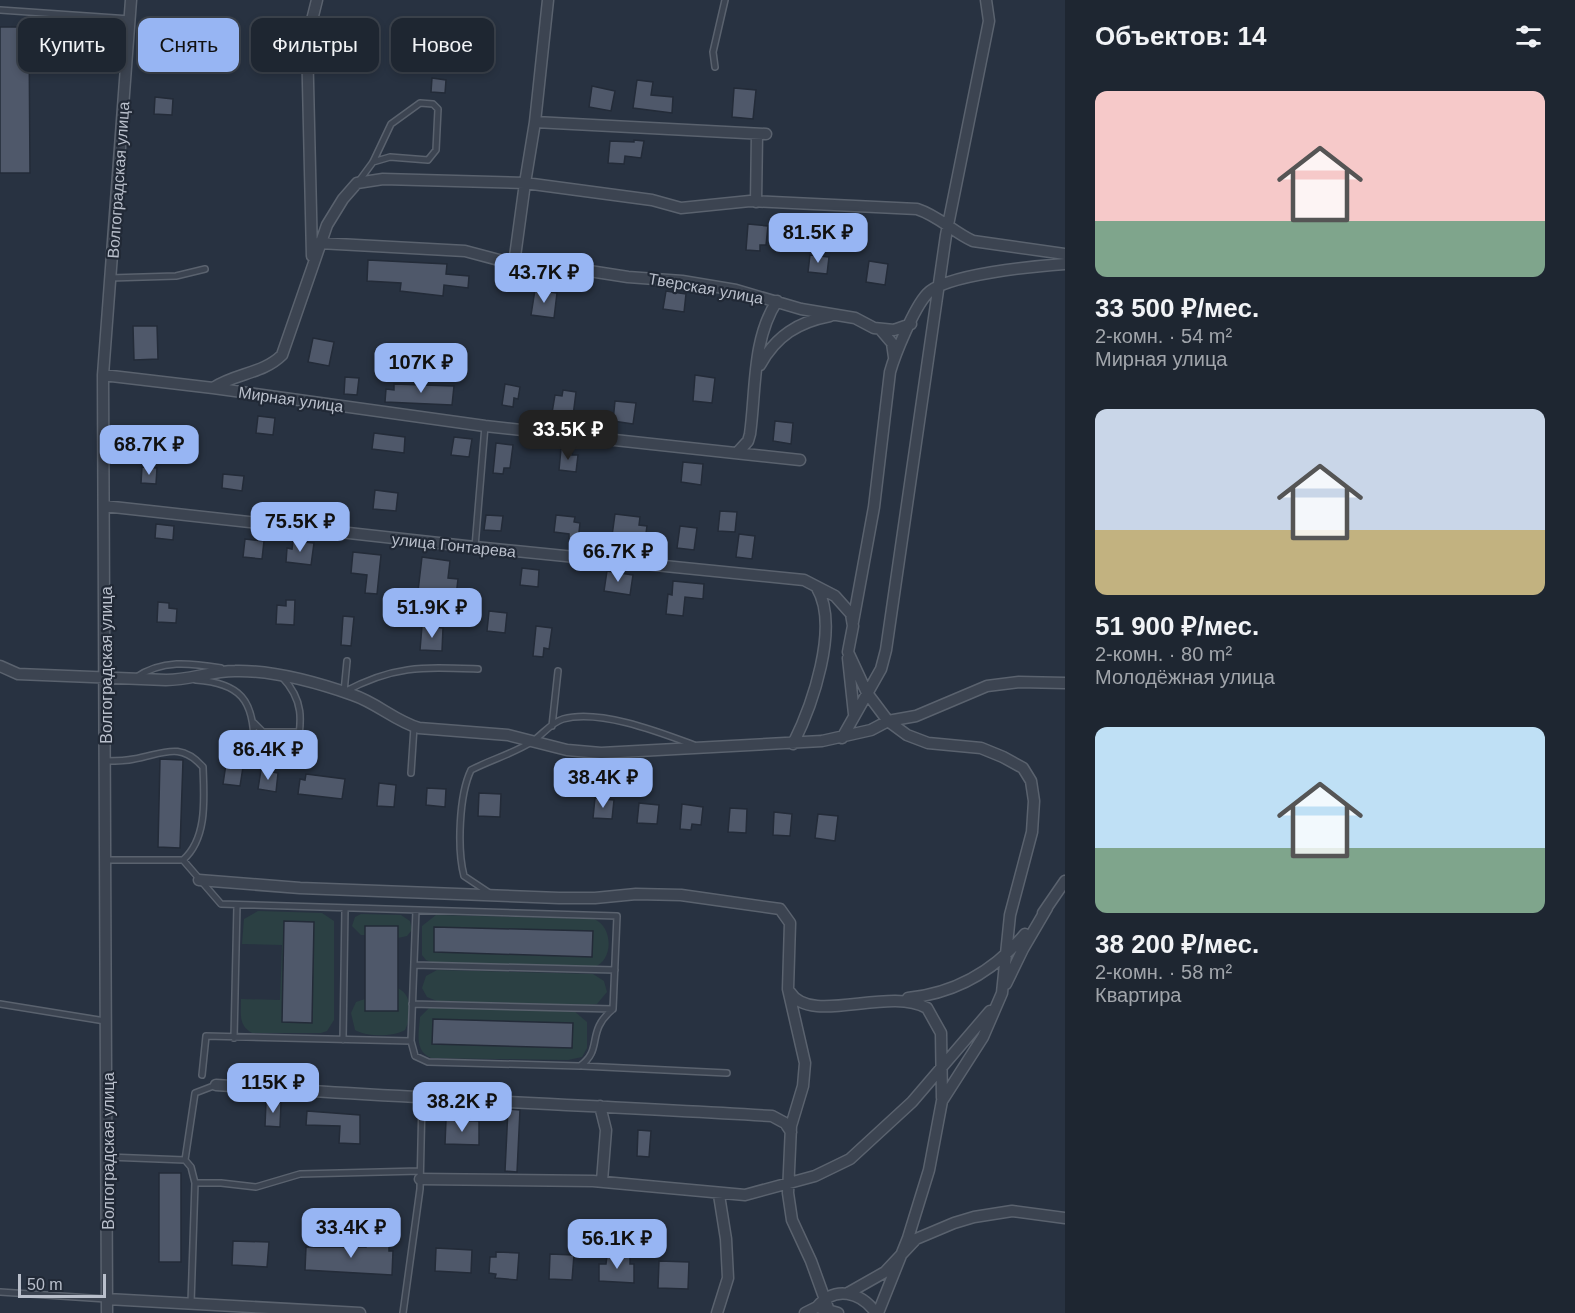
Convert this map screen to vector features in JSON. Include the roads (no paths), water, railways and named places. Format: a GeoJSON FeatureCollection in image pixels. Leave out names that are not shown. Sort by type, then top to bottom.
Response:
{"type":"FeatureCollection","features":[{"type":"Feature","properties":{"kind":"street","name":"Волгоградская улица"},"geometry":{"type":"LineString","coordinates":[[107,1313],[108,1021],[103,375],[131,0]]}},
{"type":"Feature","properties":{"kind":"street"},"geometry":{"type":"LineString","coordinates":[[312,263],[307,40],[317,0]]}},
{"type":"Feature","properties":{"kind":"street"},"geometry":{"type":"LineString","coordinates":[[514,264],[535,122],[548,0]]}},
{"type":"Feature","properties":{"kind":"street"},"geometry":{"type":"LineString","coordinates":[[842,738],[881,669],[886,650],[948,225],[989,21],[986,0]]}},
{"type":"Feature","properties":{"kind":"street"},"geometry":{"type":"LineString","coordinates":[[535,122],[762,134],[756,202]]}},
{"type":"Feature","properties":{"kind":"street"},"geometry":{"type":"LineString","coordinates":[[213,388],[222,382],[271,366],[282,355],[319,243],[333,213],[357,183],[383,178],[525,183],[696,208],[732,201],[917,209],[931,213],[960,235],[984,244],[1065,254]]}},
{"type":"Feature","properties":{"kind":"street","name":"Тверская улица"},"geometry":{"type":"LineString","coordinates":[[319,243],[465,251],[514,264],[538,263],[628,277],[671,279],[736,290],[801,309],[855,318],[880,329]]}},
{"type":"Feature","properties":{"kind":"street"},"geometry":{"type":"LineString","coordinates":[[854,714],[854,698],[847,670],[848,652],[874,507],[886,389],[894,357],[927,293],[939,286],[1014,268],[1065,264]]}},
{"type":"Feature","properties":{"kind":"street"},"geometry":{"type":"LineString","coordinates":[[737,453],[748,441],[750,434],[756,374],[767,324],[777,302]]}},
{"type":"Feature","properties":{"kind":"street"},"geometry":{"type":"LineString","coordinates":[[756,374],[769,350],[792,328],[837,314]]}},
{"type":"Feature","properties":{"kind":"street"},"geometry":{"type":"LineString","coordinates":[[880,329],[894,330],[911,324]]}},
{"type":"Feature","properties":{"kind":"street"},"geometry":{"type":"LineString","coordinates":[[880,329],[892,343],[894,357]]}},
{"type":"Feature","properties":{"kind":"street","name":"Мирная улица"},"geometry":{"type":"LineString","coordinates":[[103,375],[485,426],[800,460]]}},
{"type":"Feature","properties":{"kind":"street","name":"улица Гонтарева"},"geometry":{"type":"LineString","coordinates":[[104,506],[475,548],[804,580],[817,587]]}},
{"type":"Feature","properties":{"kind":"street"},"geometry":{"type":"LineString","coordinates":[[835,596],[850,593],[862,577]]}},
{"type":"Feature","properties":{"kind":"street"},"geometry":{"type":"LineString","coordinates":[[817,587],[835,596],[851,614],[853,626]]}},
{"type":"Feature","properties":{"kind":"street"},"geometry":{"type":"LineString","coordinates":[[793,744],[806,717],[826,630],[823,598],[817,587]]}},
{"type":"Feature","properties":{"kind":"street"},"geometry":{"type":"LineString","coordinates":[[420,1175],[602,1182],[745,1195],[834,1169],[850,1159],[942,1071],[1002,993],[1010,915],[1032,832],[1034,801],[1031,781],[1023,768],[981,748],[928,743],[907,735],[888,721],[867,693],[848,652]]}},
{"type":"Feature","properties":{"kind":"street"},"geometry":{"type":"LineString","coordinates":[[0,666],[18,674],[134,679],[184,680],[214,672],[237,671],[279,675],[345,692],[414,726],[508,735],[567,750],[601,753],[793,744],[842,738],[871,730],[888,721],[916,716],[987,686],[1019,682],[1065,683]]}},
{"type":"Feature","properties":{"kind":"street"},"geometry":{"type":"LineString","coordinates":[[199,880],[300,888],[577,898],[636,894],[681,895],[772,906],[780,909],[790,923],[788,989],[805,1063],[791,1132],[789,1183],[792,1220],[827,1307]]}},
{"type":"Feature","properties":{"kind":"street"},"geometry":{"type":"LineString","coordinates":[[942,1101],[983,1037],[1023,949],[1065,881]]}},
{"type":"Feature","properties":{"kind":"street"},"geometry":{"type":"LineString","coordinates":[[788,989],[799,1003],[814,1008],[900,999],[950,990],[984,972],[1006,956],[1047,908]]}},
{"type":"Feature","properties":{"kind":"street"},"geometry":{"type":"LineString","coordinates":[[848,1293],[864,1299],[877,1313],[901,1255],[929,1170],[942,1101],[941,1033],[933,1014],[921,1004],[900,999]]}},
{"type":"Feature","properties":{"kind":"street"},"geometry":{"type":"LineString","coordinates":[[216,1085],[422,1099],[772,1116],[790,1109],[799,1097]]}},
{"type":"Feature","properties":{"kind":"street"},"geometry":{"type":"LineString","coordinates":[[600,1106],[606,1130],[602,1182]]}},
{"type":"Feature","properties":{"kind":"street"},"geometry":{"type":"LineString","coordinates":[[772,1116],[785,1123],[791,1132]]}},
{"type":"Feature","properties":{"kind":"street"},"geometry":{"type":"LineString","coordinates":[[717,1313],[728,1278],[726,1239],[719,1194]]}},
{"type":"Feature","properties":{"kind":"street"},"geometry":{"type":"LineString","coordinates":[[805,1313],[827,1307],[885,1272],[916,1239],[974,1217],[1012,1211],[1065,1218]]}},
{"type":"Feature","properties":{"kind":"street"},"geometry":{"type":"LineString","coordinates":[[107,1299],[360,1313]]}},
{"type":"Feature","properties":{"kind":"lane"},"geometry":{"type":"LineString","coordinates":[[715,67],[713,52],[725,0]]}},
{"type":"Feature","properties":{"kind":"lane"},"geometry":{"type":"LineString","coordinates":[[0,10],[130,19]]}},
{"type":"Feature","properties":{"kind":"lane"},"geometry":{"type":"LineString","coordinates":[[357,183],[373,162],[391,124],[420,104],[433,104],[438,109],[436,150],[428,160],[390,157],[373,162]]}},
{"type":"Feature","properties":{"kind":"lane"},"geometry":{"type":"LineString","coordinates":[[110,278],[176,276],[204,269]]}},
{"type":"Feature","properties":{"kind":"lane"},"geometry":{"type":"LineString","coordinates":[[475,548],[485,426]]}},
{"type":"Feature","properties":{"kind":"lane"},"geometry":{"type":"LineString","coordinates":[[347,661],[345,692],[386,672],[432,667],[478,669]]}},
{"type":"Feature","properties":{"kind":"lane"},"geometry":{"type":"LineString","coordinates":[[134,679],[149,668],[177,663],[237,671]]}},
{"type":"Feature","properties":{"kind":"lane"},"geometry":{"type":"LineString","coordinates":[[552,726],[558,671]]}},
{"type":"Feature","properties":{"kind":"lane"},"geometry":{"type":"LineString","coordinates":[[279,675],[298,698],[301,709],[297,750]]}},
{"type":"Feature","properties":{"kind":"lane"},"geometry":{"type":"LineString","coordinates":[[184,680],[221,683],[232,687],[241,695],[253,721],[263,732],[300,732]]}},
{"type":"Feature","properties":{"kind":"lane"},"geometry":{"type":"LineString","coordinates":[[492,894],[464,876],[460,862],[466,779],[471,770],[532,741],[562,719],[577,717],[621,721],[650,728],[702,748]]}},
{"type":"Feature","properties":{"kind":"lane"},"geometry":{"type":"LineString","coordinates":[[253,721],[254,744]]}},
{"type":"Feature","properties":{"kind":"lane"},"geometry":{"type":"LineString","coordinates":[[411,773],[414,726]]}},
{"type":"Feature","properties":{"kind":"lane"},"geometry":{"type":"LineString","coordinates":[[105,860],[183,860],[190,854],[203,817],[203,767],[195,758],[180,751],[106,761]]}},
{"type":"Feature","properties":{"kind":"lane"},"geometry":{"type":"LineString","coordinates":[[183,860],[216,902],[237,905],[617,916],[613,1009],[597,1024],[593,1054],[580,1066]]}},
{"type":"Feature","properties":{"kind":"lane"},"geometry":{"type":"LineString","coordinates":[[234,1038],[237,905]]}},
{"type":"Feature","properties":{"kind":"lane"},"geometry":{"type":"LineString","coordinates":[[343,1040],[345,908]]}},
{"type":"Feature","properties":{"kind":"lane"},"geometry":{"type":"LineString","coordinates":[[416,910],[411,1041],[415,1056],[428,1062],[727,1073]]}},
{"type":"Feature","properties":{"kind":"lane"},"geometry":{"type":"LineString","coordinates":[[414,965],[615,970]]}},
{"type":"Feature","properties":{"kind":"lane"},"geometry":{"type":"LineString","coordinates":[[0,1004],[108,1021]]}},
{"type":"Feature","properties":{"kind":"lane"},"geometry":{"type":"LineString","coordinates":[[412,1004],[613,1009]]}},
{"type":"Feature","properties":{"kind":"lane"},"geometry":{"type":"LineString","coordinates":[[202,1075],[206,1036],[411,1041]]}},
{"type":"Feature","properties":{"kind":"lane"},"geometry":{"type":"LineString","coordinates":[[185,1160],[195,1093],[216,1085]]}},
{"type":"Feature","properties":{"kind":"lane"},"geometry":{"type":"LineString","coordinates":[[403,1313],[420,1175],[422,1099]]}},
{"type":"Feature","properties":{"kind":"lane"},"geometry":{"type":"LineString","coordinates":[[108,1157],[185,1160],[191,1167],[195,1183],[190,1303]]}},
{"type":"Feature","properties":{"kind":"lane"},"geometry":{"type":"LineString","coordinates":[[195,1183],[256,1187],[300,1174],[420,1175]]}},
{"type":"Feature","properties":{"kind":"lane"},"geometry":{"type":"LineString","coordinates":[[0,1292],[107,1299]]}}]}
